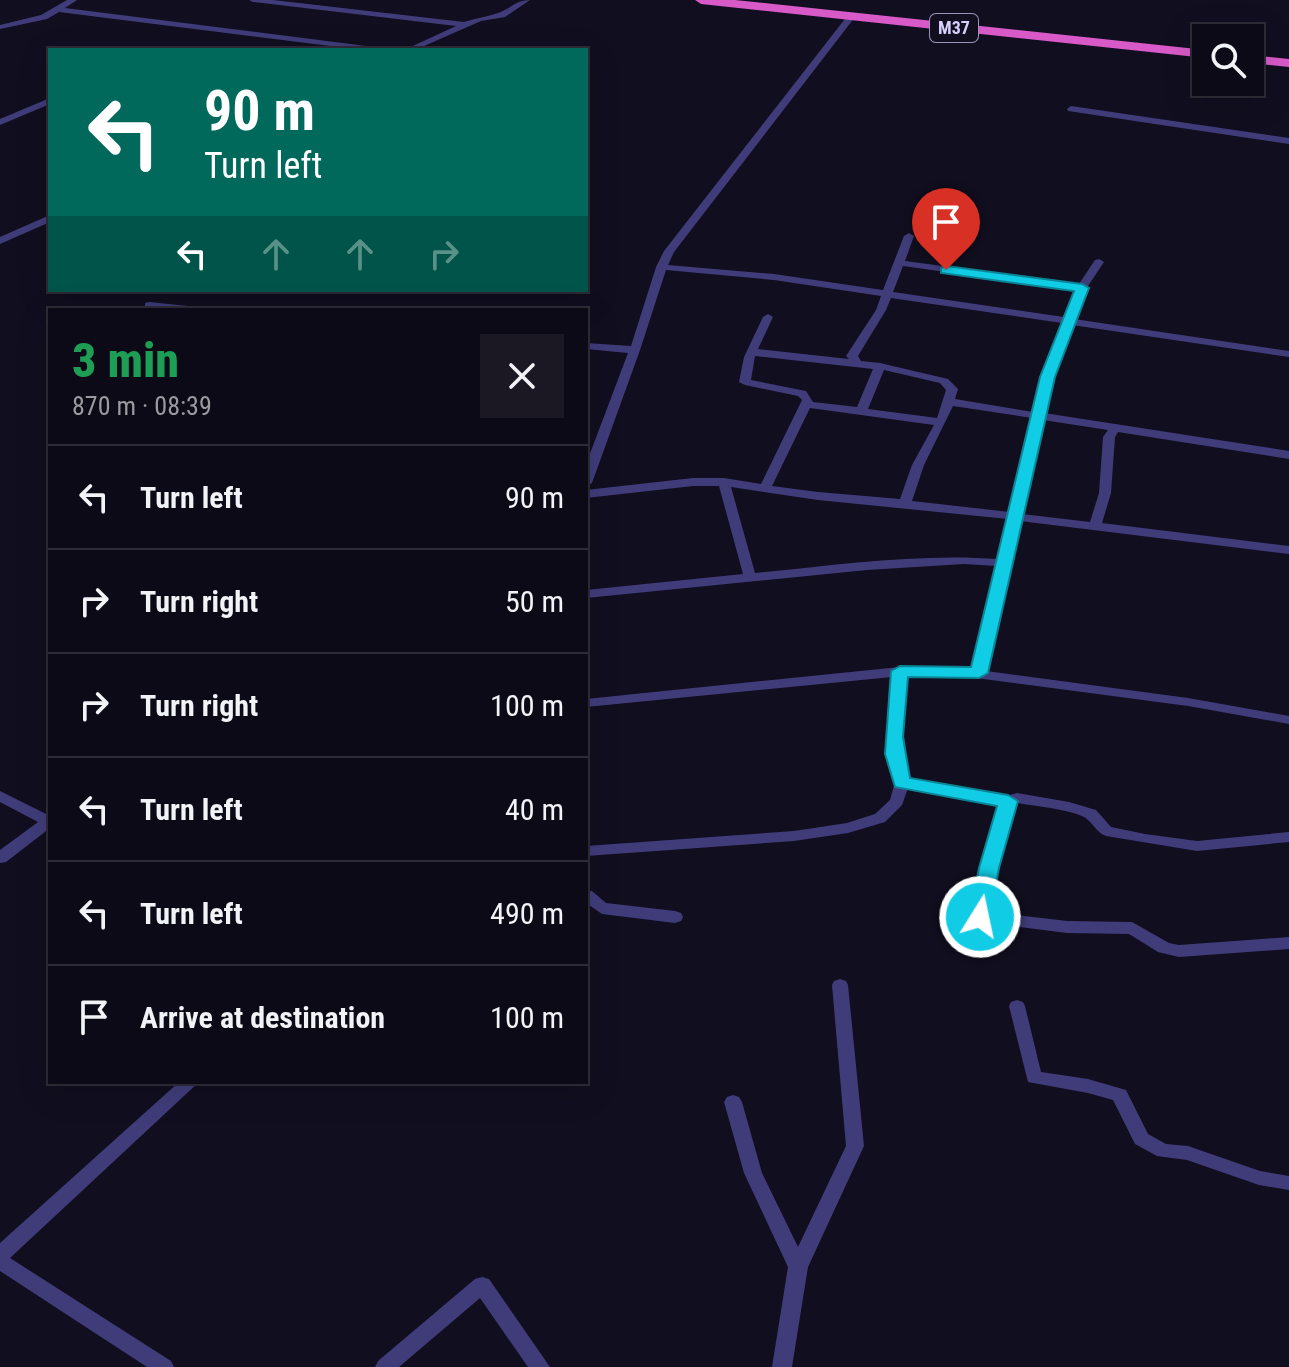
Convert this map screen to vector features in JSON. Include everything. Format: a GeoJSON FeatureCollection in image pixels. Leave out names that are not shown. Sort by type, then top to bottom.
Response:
{"type":"FeatureCollection","features":[{"type":"Feature","properties":{"kind":"highway","name":"M37"},"geometry":{"type":"LineString","coordinates":[[701,0],[1192,53]]}},
{"type":"Feature","properties":{"kind":"highway","name":"M37"},"geometry":{"type":"LineString","coordinates":[[758,0],[1192,46]]}},
{"type":"Feature","properties":{"kind":"highway"},"geometry":{"type":"LineString","coordinates":[[1264,52],[1289,55]]}},
{"type":"Feature","properties":{"kind":"highway"},"geometry":{"type":"LineString","coordinates":[[1264,60],[1289,63]]}},
{"type":"Feature","properties":{"kind":"street"},"geometry":{"type":"LineString","coordinates":[[0,27],[44,17],[73,0]]}},
{"type":"Feature","properties":{"kind":"street"},"geometry":{"type":"LineString","coordinates":[[253,0],[466,25]]}},
{"type":"Feature","properties":{"kind":"street"},"geometry":{"type":"LineString","coordinates":[[413,48],[466,25],[502,15],[526,0]]}},
{"type":"Feature","properties":{"kind":"street"},"geometry":{"type":"LineString","coordinates":[[57,9],[366,48]]}},
{"type":"Feature","properties":{"kind":"street"},"geometry":{"type":"LineString","coordinates":[[588,476],[669,251],[851,17]]}},
{"type":"Feature","properties":{"kind":"street"},"geometry":{"type":"LineString","coordinates":[[0,122],[48,102]]}},
{"type":"Feature","properties":{"kind":"street"},"geometry":{"type":"LineString","coordinates":[[1071,109],[1289,141]]}},
{"type":"Feature","properties":{"kind":"street"},"geometry":{"type":"LineString","coordinates":[[0,241],[48,219]]}},
{"type":"Feature","properties":{"kind":"street"},"geometry":{"type":"LineString","coordinates":[[857,363],[852,356],[858,351],[886,295],[909,236]]}},
{"type":"Feature","properties":{"kind":"street"},"geometry":{"type":"LineString","coordinates":[[979,673],[1047,377],[1082,288],[1099,262]]}},
{"type":"Feature","properties":{"kind":"street"},"geometry":{"type":"LineString","coordinates":[[900,263],[1082,288]]}},
{"type":"Feature","properties":{"kind":"street"},"geometry":{"type":"LineString","coordinates":[[661,267],[774,277],[1289,354]]}},
{"type":"Feature","properties":{"kind":"street"},"geometry":{"type":"LineString","coordinates":[[149,305],[178,308]]}},
{"type":"Feature","properties":{"kind":"street"},"geometry":{"type":"LineString","coordinates":[[765,488],[808,400],[802,393],[745,382],[752,352],[768,317]]}},
{"type":"Feature","properties":{"kind":"street"},"geometry":{"type":"LineString","coordinates":[[588,346],[635,350]]}},
{"type":"Feature","properties":{"kind":"street"},"geometry":{"type":"LineString","coordinates":[[752,352],[880,366],[944,381],[952,389],[950,402],[928,451],[921,458],[905,504]]}},
{"type":"Feature","properties":{"kind":"street"},"geometry":{"type":"LineString","coordinates":[[862,410],[880,366]]}},
{"type":"Feature","properties":{"kind":"street"},"geometry":{"type":"LineString","coordinates":[[950,402],[1289,455]]}},
{"type":"Feature","properties":{"kind":"street"},"geometry":{"type":"LineString","coordinates":[[806,404],[940,422]]}},
{"type":"Feature","properties":{"kind":"street"},"geometry":{"type":"LineString","coordinates":[[1095,527],[1105,493],[1109,437],[1115,428]]}},
{"type":"Feature","properties":{"kind":"street"},"geometry":{"type":"LineString","coordinates":[[588,494],[693,482],[724,482],[1289,550]]}},
{"type":"Feature","properties":{"kind":"street"},"geometry":{"type":"LineString","coordinates":[[724,482],[750,577]]}},
{"type":"Feature","properties":{"kind":"street"},"geometry":{"type":"LineString","coordinates":[[588,594],[964,560],[1006,563]]}},
{"type":"Feature","properties":{"kind":"street"},"geometry":{"type":"LineString","coordinates":[[588,851],[794,836],[848,828],[880,818],[897,802],[902,782],[894,754],[900,671]]}},
{"type":"Feature","properties":{"kind":"street"},"geometry":{"type":"LineString","coordinates":[[588,703],[900,671],[979,673],[1188,702],[1289,720]]}},
{"type":"Feature","properties":{"kind":"street"},"geometry":{"type":"LineString","coordinates":[[902,782],[1008,801],[1017,798],[1069,807],[1091,814],[1106,831],[1197,846],[1289,837]]}},
{"type":"Feature","properties":{"kind":"street"},"geometry":{"type":"LineString","coordinates":[[0,796],[48,821]]}},
{"type":"Feature","properties":{"kind":"street"},"geometry":{"type":"LineString","coordinates":[[1008,801],[980,917],[1067,927],[1132,928],[1164,948],[1179,951],[1289,943]]}},
{"type":"Feature","properties":{"kind":"street"},"geometry":{"type":"LineString","coordinates":[[0,858],[48,823]]}},
{"type":"Feature","properties":{"kind":"street"},"geometry":{"type":"LineString","coordinates":[[588,897],[602,908],[675,917]]}},
{"type":"Feature","properties":{"kind":"street"},"geometry":{"type":"LineString","coordinates":[[782,1367],[798,1267],[855,1146],[840,985]]}},
{"type":"Feature","properties":{"kind":"street"},"geometry":{"type":"LineString","coordinates":[[1017,1006],[1034,1077],[1120,1095],[1141,1139],[1163,1151],[1188,1153],[1259,1178],[1289,1183]]}},
{"type":"Feature","properties":{"kind":"street"},"geometry":{"type":"LineString","coordinates":[[164,1367],[0,1258],[188,1084]]}},
{"type":"Feature","properties":{"kind":"street"},"geometry":{"type":"LineString","coordinates":[[733,1102],[753,1173],[798,1267]]}},
{"type":"Feature","properties":{"kind":"street"},"geometry":{"type":"LineString","coordinates":[[385,1367],[482,1285],[540,1367]]}},
{"type":"Feature","properties":{"kind":"route"},"geometry":{"type":"LineString","coordinates":[[946,270],[1082,288],[1047,377],[979,673],[900,671],[894,716],[894,754],[902,782],[1008,801],[989,868],[980,917]]}}]}
